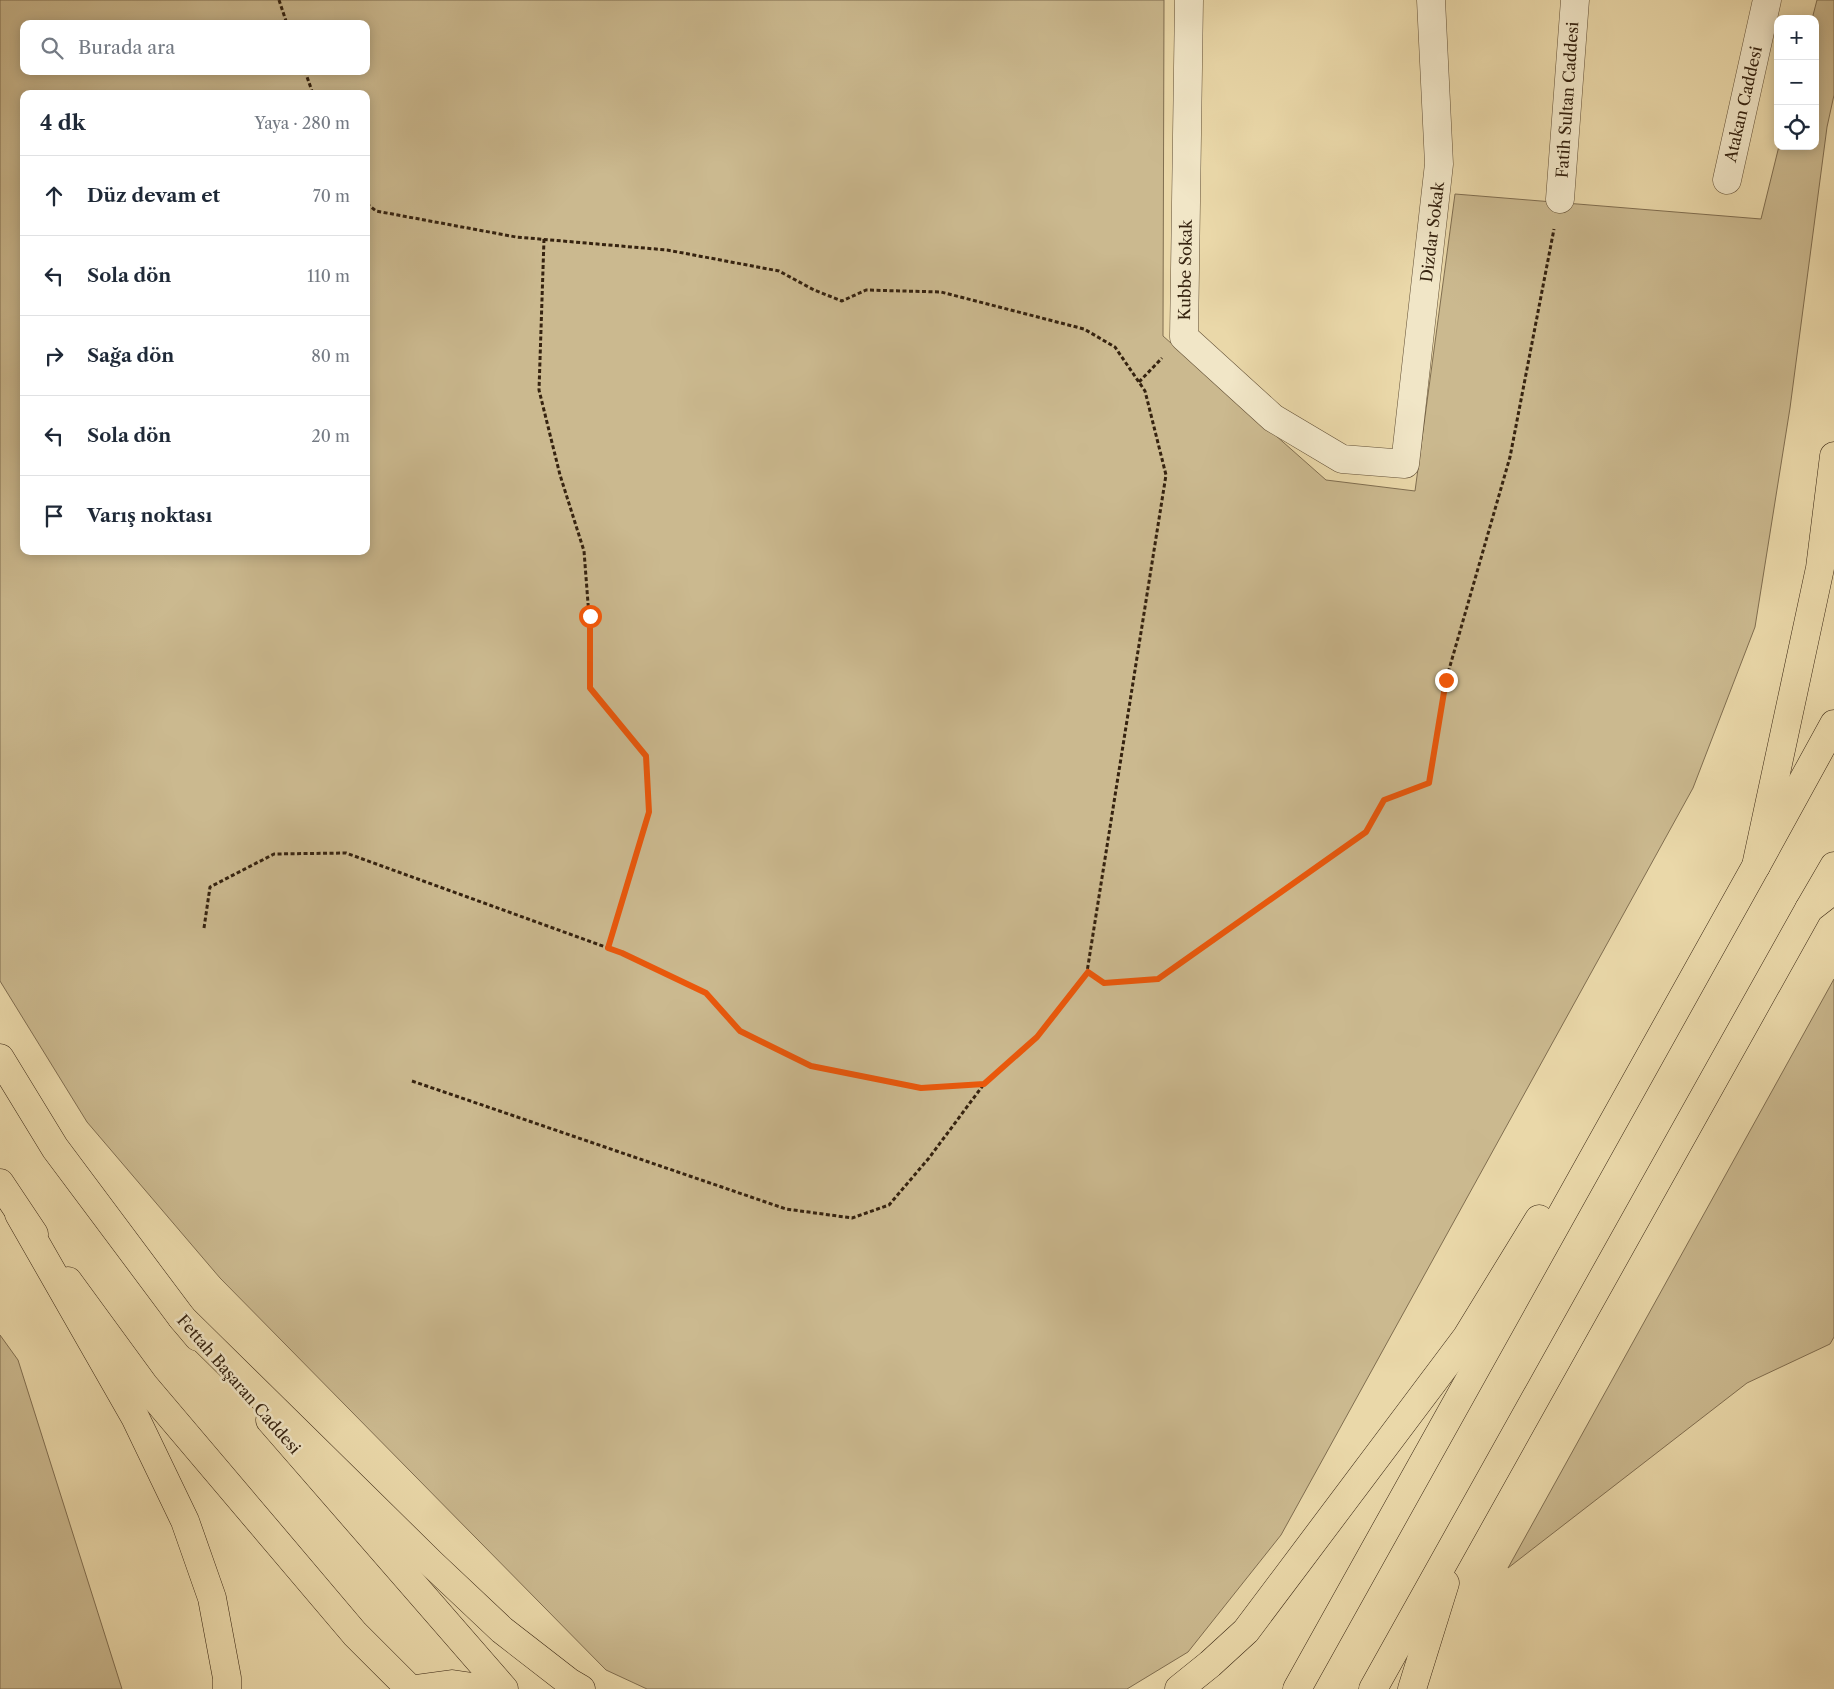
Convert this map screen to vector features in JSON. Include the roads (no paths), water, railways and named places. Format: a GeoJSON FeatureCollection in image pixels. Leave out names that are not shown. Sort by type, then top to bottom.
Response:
{"type":"FeatureCollection","features":[{"type":"Feature","properties":{"kind":"main road"},"geometry":{"type":"LineString","coordinates":[[1179,1689],[1246,1631],[1466,1338],[1756,866],[1820,568],[1834,456]]}},
{"type":"Feature","properties":{"kind":"main road"},"geometry":{"type":"LineString","coordinates":[[1297,1689],[1834,724]]}},
{"type":"Feature","properties":{"kind":"main road"},"geometry":{"type":"LineString","coordinates":[[1373,1689],[1834,866]]}},
{"type":"Feature","properties":{"kind":"main road"},"geometry":{"type":"LineString","coordinates":[[1809,908],[1834,889]]}},
{"type":"Feature","properties":{"kind":"main road","name":"Fettah Başaran Caddesi"},"geometry":{"type":"LineString","coordinates":[[0,1058],[56,1148],[182,1318],[504,1689]]}},
{"type":"Feature","properties":{"kind":"main road"},"geometry":{"type":"LineString","coordinates":[[0,1183],[20,1214],[144,1385],[355,1634],[410,1689]]}},
{"type":"Feature","properties":{"kind":"main road"},"geometry":{"type":"LineString","coordinates":[[20,1214],[135,1417],[185,1521],[212,1598],[227,1678],[227,1689]]}},
{"type":"Feature","properties":{"kind":"main road"},"geometry":{"type":"LineString","coordinates":[[182,1318],[438,1570],[502,1630],[569,1682],[581,1689]]}},
{"type":"Feature","properties":{"kind":"main road"},"geometry":{"type":"LineString","coordinates":[[1412,1689],[1461,1532]]}},
{"type":"Feature","properties":{"kind":"main road"},"geometry":{"type":"LineString","coordinates":[[414,1689],[452,1684],[486,1689]]}},
{"type":"Feature","properties":{"kind":"street","name":"Kubbe Sokak"},"geometry":{"type":"LineString","coordinates":[[1189,0],[1184,337],[1273,418],[1342,459],[1405,464]]}},
{"type":"Feature","properties":{"kind":"street","name":"Dizdar Sokak"},"geometry":{"type":"LineString","coordinates":[[1405,464],[1439,164],[1431,0]]}},
{"type":"Feature","properties":{"kind":"street","name":"Fatih Sultan Caddesi"},"geometry":{"type":"LineString","coordinates":[[1560,199],[1575,0]]}},
{"type":"Feature","properties":{"kind":"street","name":"Atakan Caddesi"},"geometry":{"type":"LineString","coordinates":[[1726,180],[1767,0]]}}]}
